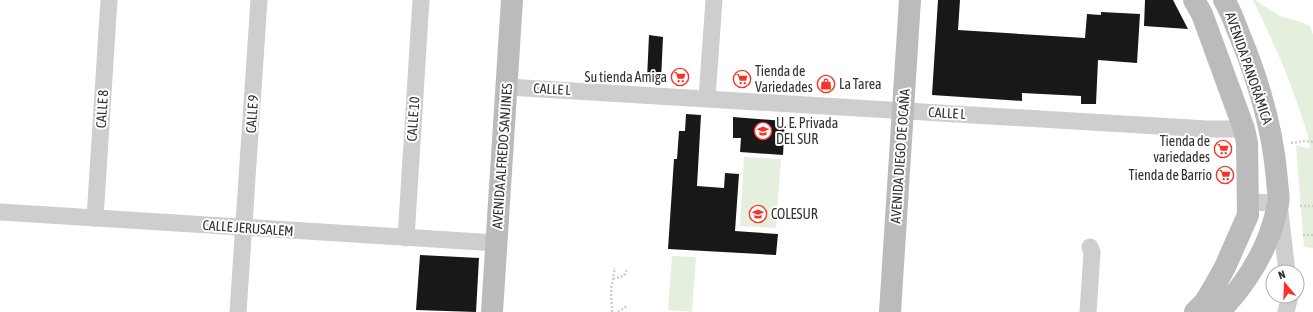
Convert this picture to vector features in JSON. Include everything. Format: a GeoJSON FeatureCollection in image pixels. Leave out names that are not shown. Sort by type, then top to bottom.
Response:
{"type":"FeatureCollection","features":[{"type":"Feature","properties":{"kind":"main road","name":"AVENIDA ALFREDO SANJINES"},"geometry":{"type":"LineString","coordinates":[[492,312],[512,0]]}},
{"type":"Feature","properties":{"kind":"main road","name":"AVENIDA DIEGO DE OCAÑA"},"geometry":{"type":"LineString","coordinates":[[890,312],[910,0]]}},
{"type":"Feature","properties":{"kind":"main road","name":"AVENIDA PANORÁMICA"},"geometry":{"type":"LineString","coordinates":[[1194,0],[1202,14],[1244,129],[1247,143],[1248,202],[1248,215],[1225,267],[1205,302],[1195,312]]}},
{"type":"Feature","properties":{"kind":"main road","name":"AVENIDA PANORÁMICA"},"geometry":{"type":"LineString","coordinates":[[1219,312],[1232,298],[1255,267],[1268,239],[1279,203],[1276,166],[1270,128],[1246,50],[1224,0]]}},
{"type":"Feature","properties":{"kind":"main road"},"geometry":{"type":"LineString","coordinates":[[1244,129],[1270,128]]}},
{"type":"Feature","properties":{"kind":"street","name":"CALLE 8"},"geometry":{"type":"LineString","coordinates":[[95,218],[109,0]]}},
{"type":"Feature","properties":{"kind":"street","name":"CALLE 9"},"geometry":{"type":"LineString","coordinates":[[238,312],[259,0]]}},
{"type":"Feature","properties":{"kind":"street","name":"CALLE 10"},"geometry":{"type":"LineString","coordinates":[[406,238],[421,0]]}},
{"type":"Feature","properties":{"kind":"street"},"geometry":{"type":"LineString","coordinates":[[707,98],[714,0]]}},
{"type":"Feature","properties":{"kind":"street","name":"CALLE L"},"geometry":{"type":"LineString","coordinates":[[507,87],[1244,129]]}},
{"type":"Feature","properties":{"kind":"street"},"geometry":{"type":"LineString","coordinates":[[1248,202],[1279,203],[1286,264]]}},
{"type":"Feature","properties":{"kind":"street","name":"CALLE JERUSALEM"},"geometry":{"type":"LineString","coordinates":[[0,212],[497,243]]}},
{"type":"Feature","properties":{"kind":"street"},"geometry":{"type":"LineString","coordinates":[[1088,312],[1092,252],[1090,247]]}},
{"type":"Feature","properties":{"kind":"path"},"geometry":{"type":"LineString","coordinates":[[1288,143],[1305,141],[1313,142]]}},
{"type":"Feature","properties":{"kind":"path"},"geometry":{"type":"LineString","coordinates":[[1300,206],[1313,206]]}},
{"type":"Feature","properties":{"kind":"path"},"geometry":{"type":"LineString","coordinates":[[1302,234],[1313,235]]}},
{"type":"Feature","properties":{"kind":"path"},"geometry":{"type":"LineString","coordinates":[[612,312],[612,279],[615,268]]}},
{"type":"Feature","properties":{"kind":"path"},"geometry":{"type":"LineString","coordinates":[[612,279],[623,276],[626,274],[627,269]]}},
{"type":"Feature","properties":{"kind":"path"},"geometry":{"type":"LineString","coordinates":[[618,312],[627,306]]}},
{"type":"Feature","properties":{"kind":"green space"},"geometry":{"type":"Polygon","coordinates":[[[1253,0],[1280,16],[1310,26],[1313,35],[1313,248],[1304,247],[1296,145],[1310,149],[1306,128],[1289,80],[1253,0]]]}},
{"type":"Feature","properties":{"kind":"green space"},"geometry":{"type":"Polygon","coordinates":[[[744,157],[781,159],[776,228],[740,226],[744,157]]]}},
{"type":"Feature","properties":{"kind":"green space"},"geometry":{"type":"Polygon","coordinates":[[[672,256],[696,257],[692,312],[668,310],[672,256]]]}},
{"type":"Feature","properties":{"kind":"building"},"geometry":{"type":"Polygon","coordinates":[[[938,0],[960,0],[958,30],[1085,38],[1087,14],[1101,15],[1101,12],[1140,14],[1137,63],[1098,60],[1096,104],[1081,104],[1081,96],[1022,93],[1022,101],[932,95],[938,0]]]}},
{"type":"Feature","properties":{"kind":"building"},"geometry":{"type":"Polygon","coordinates":[[[1145,0],[1173,0],[1188,29],[1144,26],[1145,0]]]}},
{"type":"Feature","properties":{"kind":"building"},"geometry":{"type":"Polygon","coordinates":[[[649,35],[663,37],[661,80],[647,79],[649,35]]]}},
{"type":"Feature","properties":{"kind":"building"},"geometry":{"type":"Polygon","coordinates":[[[686,114],[701,115],[697,186],[724,188],[725,173],[739,174],[735,231],[778,234],[776,255],[668,249],[674,159],[677,159],[679,131],[685,131],[686,114]]]}},
{"type":"Feature","properties":{"kind":"building"},"geometry":{"type":"Polygon","coordinates":[[[733,117],[785,121],[783,155],[740,152],[741,138],[733,138],[733,117]]]}},
{"type":"Feature","properties":{"kind":"building"},"geometry":{"type":"Polygon","coordinates":[[[420,255],[479,258],[476,312],[416,310],[420,255]]]}},
{"type":"Feature","properties":{"kind":"place","name":"Su tienda Amiga"},"geometry":{"type":"Point","coordinates":[680,77]}},
{"type":"Feature","properties":{"kind":"place","name":"Tienda de Variedades"},"geometry":{"type":"Point","coordinates":[742,79]}},
{"type":"Feature","properties":{"kind":"place","name":"La Tarea"},"geometry":{"type":"Point","coordinates":[826,84]}},
{"type":"Feature","properties":{"kind":"place","name":"U. E. Privada DEL SUR"},"geometry":{"type":"Point","coordinates":[763,131]}},
{"type":"Feature","properties":{"kind":"place","name":"Tienda de variedades"},"geometry":{"type":"Point","coordinates":[1223,149]}},
{"type":"Feature","properties":{"kind":"place","name":"Tienda de Barrio"},"geometry":{"type":"Point","coordinates":[1225,175]}},
{"type":"Feature","properties":{"kind":"place","name":"COLESUR"},"geometry":{"type":"Point","coordinates":[758,214]}}]}
